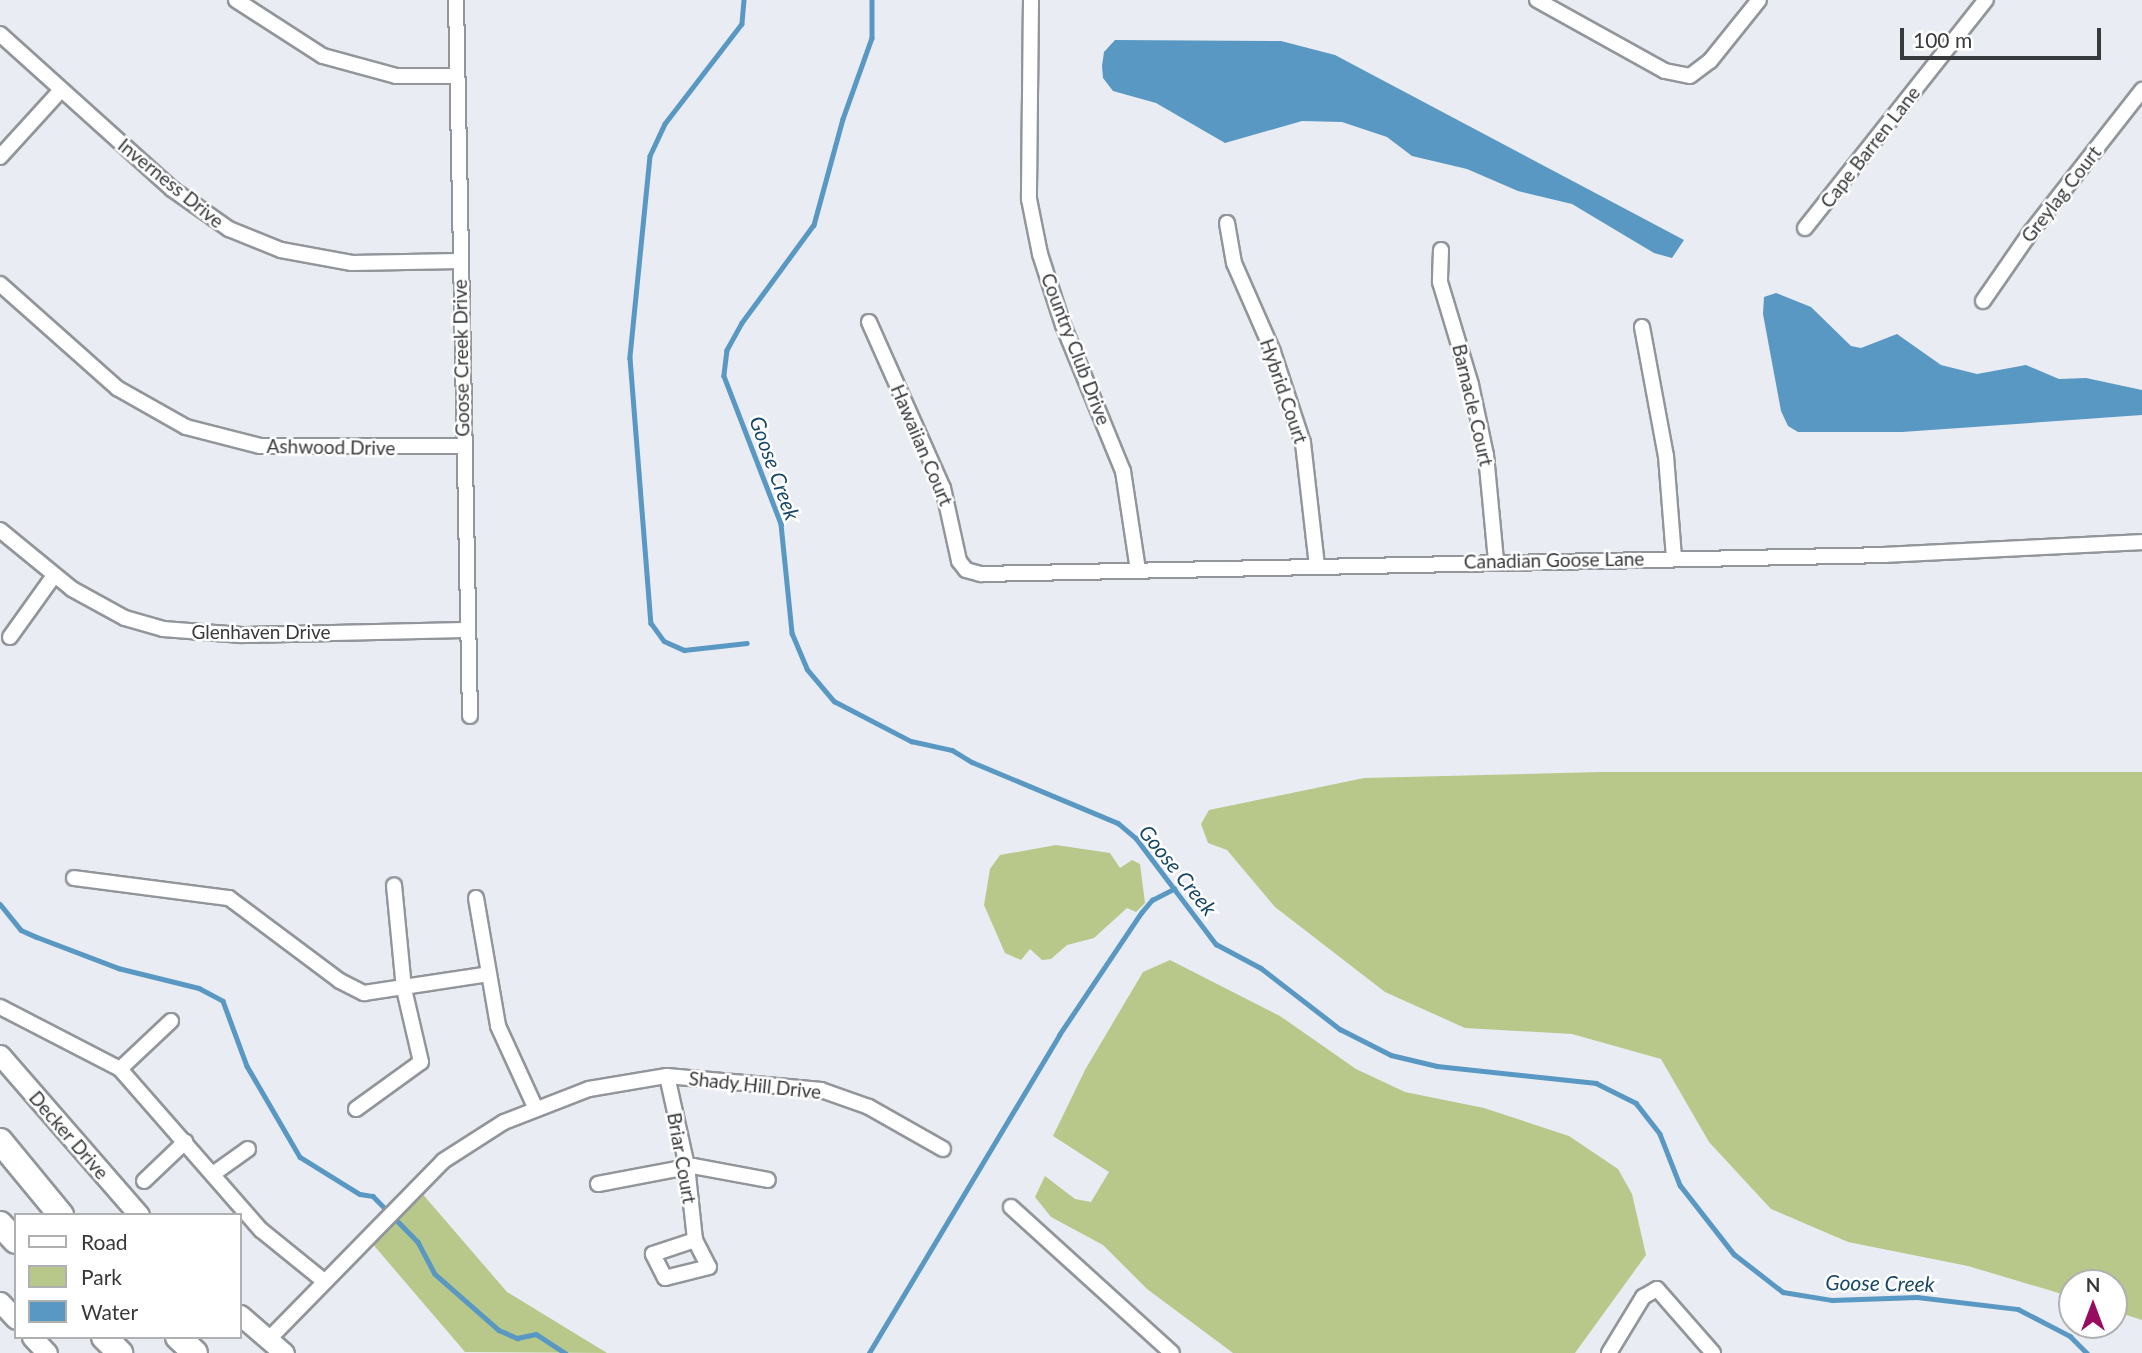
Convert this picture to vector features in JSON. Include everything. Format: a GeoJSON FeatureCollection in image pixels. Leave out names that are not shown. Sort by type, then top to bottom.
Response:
{"type":"FeatureCollection","features":[{"type":"Feature","properties":{"kind":"highway"},"geometry":{"type":"LineString","coordinates":[[0,1141],[59,1213]]}},
{"type":"Feature","properties":{"kind":"highway"},"geometry":{"type":"LineString","coordinates":[[0,1223],[14,1239]]}},
{"type":"Feature","properties":{"kind":"highway"},"geometry":{"type":"LineString","coordinates":[[106,1339],[120,1353]]}},
{"type":"Feature","properties":{"kind":"highway"},"geometry":{"type":"LineString","coordinates":[[179,1339],[195,1353]]}},
{"type":"Feature","properties":{"kind":"main road","name":"Decker Drive"},"geometry":{"type":"LineString","coordinates":[[0,1055],[137,1213]]}},
{"type":"Feature","properties":{"kind":"main road"},"geometry":{"type":"LineString","coordinates":[[0,1301],[14,1317]]}},
{"type":"Feature","properties":{"kind":"main road"},"geometry":{"type":"LineString","coordinates":[[242,1317],[285,1353]]}},
{"type":"Feature","properties":{"kind":"main road"},"geometry":{"type":"LineString","coordinates":[[35,1339],[47,1353]]}},
{"type":"Feature","properties":{"kind":"street"},"geometry":{"type":"LineString","coordinates":[[236,0],[323,56],[396,76],[457,76]]}},
{"type":"Feature","properties":{"kind":"street","name":"Goose Creek Drive"},"geometry":{"type":"LineString","coordinates":[[456,0],[462,446],[470,716]]}},
{"type":"Feature","properties":{"kind":"street","name":"Country Club Drive"},"geometry":{"type":"LineString","coordinates":[[1031,0],[1029,199],[1040,254],[1063,325],[1123,471],[1138,570]]}},
{"type":"Feature","properties":{"kind":"street"},"geometry":{"type":"LineString","coordinates":[[1537,0],[1665,71],[1690,76],[1710,61],[1759,0]]}},
{"type":"Feature","properties":{"kind":"street","name":"Cape Barren Lane"},"geometry":{"type":"LineString","coordinates":[[1805,228],[1986,0]]}},
{"type":"Feature","properties":{"kind":"street","name":"Inverness Drive"},"geometry":{"type":"LineString","coordinates":[[0,34],[172,189],[229,229],[281,250],[352,262],[460,261]]}},
{"type":"Feature","properties":{"kind":"street"},"geometry":{"type":"LineString","coordinates":[[0,158],[61,90]]}},
{"type":"Feature","properties":{"kind":"street","name":"Greylag Court"},"geometry":{"type":"LineString","coordinates":[[1983,302],[2030,233],[2142,90]]}},
{"type":"Feature","properties":{"kind":"street","name":"Hybrid Court"},"geometry":{"type":"LineString","coordinates":[[1227,223],[1234,263],[1280,371],[1303,443],[1317,565]]}},
{"type":"Feature","properties":{"kind":"street","name":"Barnacle Court"},"geometry":{"type":"LineString","coordinates":[[1441,250],[1440,282],[1471,385],[1488,467],[1496,561]]}},
{"type":"Feature","properties":{"kind":"street","name":"Ashwood Drive"},"geometry":{"type":"LineString","coordinates":[[0,284],[117,388],[186,427],[260,446],[462,446]]}},
{"type":"Feature","properties":{"kind":"street","name":"Hawaiian Court"},"geometry":{"type":"LineString","coordinates":[[869,322],[943,488],[960,561],[966,570]]}},
{"type":"Feature","properties":{"kind":"street"},"geometry":{"type":"LineString","coordinates":[[1642,327],[1666,456],[1674,558]]}},
{"type":"Feature","properties":{"kind":"street","name":"Glenhaven Drive"},"geometry":{"type":"LineString","coordinates":[[0,530],[52,577],[125,618],[195,634],[468,630]]}},
{"type":"Feature","properties":{"kind":"street","name":"Canadian Goose Lane"},"geometry":{"type":"LineString","coordinates":[[966,570],[981,574],[1496,561],[1885,555],[2142,542]]}},
{"type":"Feature","properties":{"kind":"street"},"geometry":{"type":"LineString","coordinates":[[10,637],[52,577]]}},
{"type":"Feature","properties":{"kind":"street"},"geometry":{"type":"LineString","coordinates":[[74,878],[229,898],[340,981],[364,993],[489,974]]}},
{"type":"Feature","properties":{"kind":"street"},"geometry":{"type":"LineString","coordinates":[[356,1108],[421,1062],[404,989],[394,885]]}},
{"type":"Feature","properties":{"kind":"street"},"geometry":{"type":"LineString","coordinates":[[476,898],[498,1026],[536,1109]]}},
{"type":"Feature","properties":{"kind":"street"},"geometry":{"type":"LineString","coordinates":[[0,1007],[120,1069],[261,1230],[324,1281]]}},
{"type":"Feature","properties":{"kind":"street"},"geometry":{"type":"LineString","coordinates":[[120,1069],[171,1021]]}},
{"type":"Feature","properties":{"kind":"street","name":"Shady Hill Drive"},"geometry":{"type":"LineString","coordinates":[[268,1340],[443,1161],[504,1122],[589,1089],[667,1076],[821,1090],[869,1107],[943,1149]]}},
{"type":"Feature","properties":{"kind":"street","name":"Briar Court"},"geometry":{"type":"LineString","coordinates":[[667,1076],[687,1166],[695,1240]]}},
{"type":"Feature","properties":{"kind":"street"},"geometry":{"type":"LineString","coordinates":[[144,1181],[185,1142]]}},
{"type":"Feature","properties":{"kind":"street"},"geometry":{"type":"LineString","coordinates":[[213,1174],[248,1149]]}},
{"type":"Feature","properties":{"kind":"street"},"geometry":{"type":"LineString","coordinates":[[598,1184],[687,1166],[768,1180]]}},
{"type":"Feature","properties":{"kind":"street"},"geometry":{"type":"LineString","coordinates":[[1011,1207],[1172,1353]]}},
{"type":"Feature","properties":{"kind":"street"},"geometry":{"type":"LineString","coordinates":[[1609,1353],[1643,1297],[1657,1289],[1713,1353]]}},
{"type":"Feature","properties":{"kind":"green space"},"geometry":{"type":"Polygon","coordinates":[[[1600,772],[2142,772],[2142,1320],[2128,1316],[2128,1269],[2058,1269],[2058,1293],[1968,1266],[1848,1242],[1771,1209],[1709,1142],[1661,1059],[1572,1034],[1465,1028],[1385,992],[1275,907],[1227,850],[1208,843],[1201,824],[1209,810],[1364,778],[1600,772]]]}},
{"type":"Feature","properties":{"kind":"green space"},"geometry":{"type":"Polygon","coordinates":[[[1056,845],[1110,853],[1120,868],[1132,860],[1140,864],[1145,903],[1136,912],[1127,908],[1094,938],[1067,945],[1051,959],[1042,960],[1030,949],[1021,960],[1005,953],[984,905],[990,869],[1000,855],[1056,845]]]}},
{"type":"Feature","properties":{"kind":"green space"},"geometry":{"type":"Polygon","coordinates":[[[1170,960],[1280,1016],[1356,1069],[1405,1092],[1484,1108],[1569,1136],[1618,1169],[1632,1194],[1646,1255],[1575,1353],[1233,1353],[1147,1289],[1103,1245],[1051,1217],[1035,1197],[1045,1176],[1075,1199],[1091,1202],[1109,1172],[1053,1136],[1085,1070],[1143,972],[1170,960]]]}},
{"type":"Feature","properties":{"kind":"green space"},"geometry":{"type":"Polygon","coordinates":[[[420,1191],[507,1292],[607,1353],[465,1352],[371,1242],[420,1191]]]}},
{"type":"Feature","properties":{"kind":"water"},"geometry":{"type":"Polygon","coordinates":[[[1115,40],[1281,41],[1335,55],[1684,240],[1672,258],[1654,253],[1572,204],[1518,191],[1467,169],[1412,156],[1387,137],[1342,122],[1302,121],[1225,143],[1156,103],[1113,91],[1103,78],[1102,66],[1104,52],[1115,40]]]}},
{"type":"Feature","properties":{"kind":"water"},"geometry":{"type":"Polygon","coordinates":[[[1776,293],[1811,307],[1851,346],[1861,348],[1897,334],[1941,365],[1977,374],[2026,365],[2059,379],[2086,378],[2142,390],[2142,415],[1902,432],[1798,432],[1788,426],[1781,411],[1763,314],[1764,297],[1776,293]]]}},
{"type":"Feature","properties":{"kind":"waterway"},"geometry":{"type":"LineString","coordinates":[[744,0],[742,24],[665,124],[650,156],[630,358],[651,623],[664,641],[684,650],[747,643]]}},
{"type":"Feature","properties":{"kind":"waterway","name":"Goose Creek"},"geometry":{"type":"LineString","coordinates":[[872,0],[872,38],[843,119],[814,225],[742,323],[727,350],[724,376],[781,524],[792,633],[807,669],[834,701],[911,741],[952,750],[972,762],[1118,823],[1136,838],[1216,944],[1261,968],[1340,1029],[1391,1055],[1437,1066],[1596,1083],[1636,1103],[1660,1134],[1680,1185],[1734,1254],[1783,1292],[1832,1300],[1917,1297],[2018,1309],[2070,1336],[2087,1353]]}},
{"type":"Feature","properties":{"kind":"waterway"},"geometry":{"type":"LineString","coordinates":[[869,1353],[1059,1035],[1141,913],[1152,900],[1174,889]]}},
{"type":"Feature","properties":{"kind":"waterway"},"geometry":{"type":"LineString","coordinates":[[0,904],[21,930],[37,937],[118,968],[199,988],[223,1001],[247,1066],[300,1157],[360,1194],[373,1196],[418,1242],[435,1274],[499,1330],[517,1338],[536,1334],[565,1353]]}}]}
